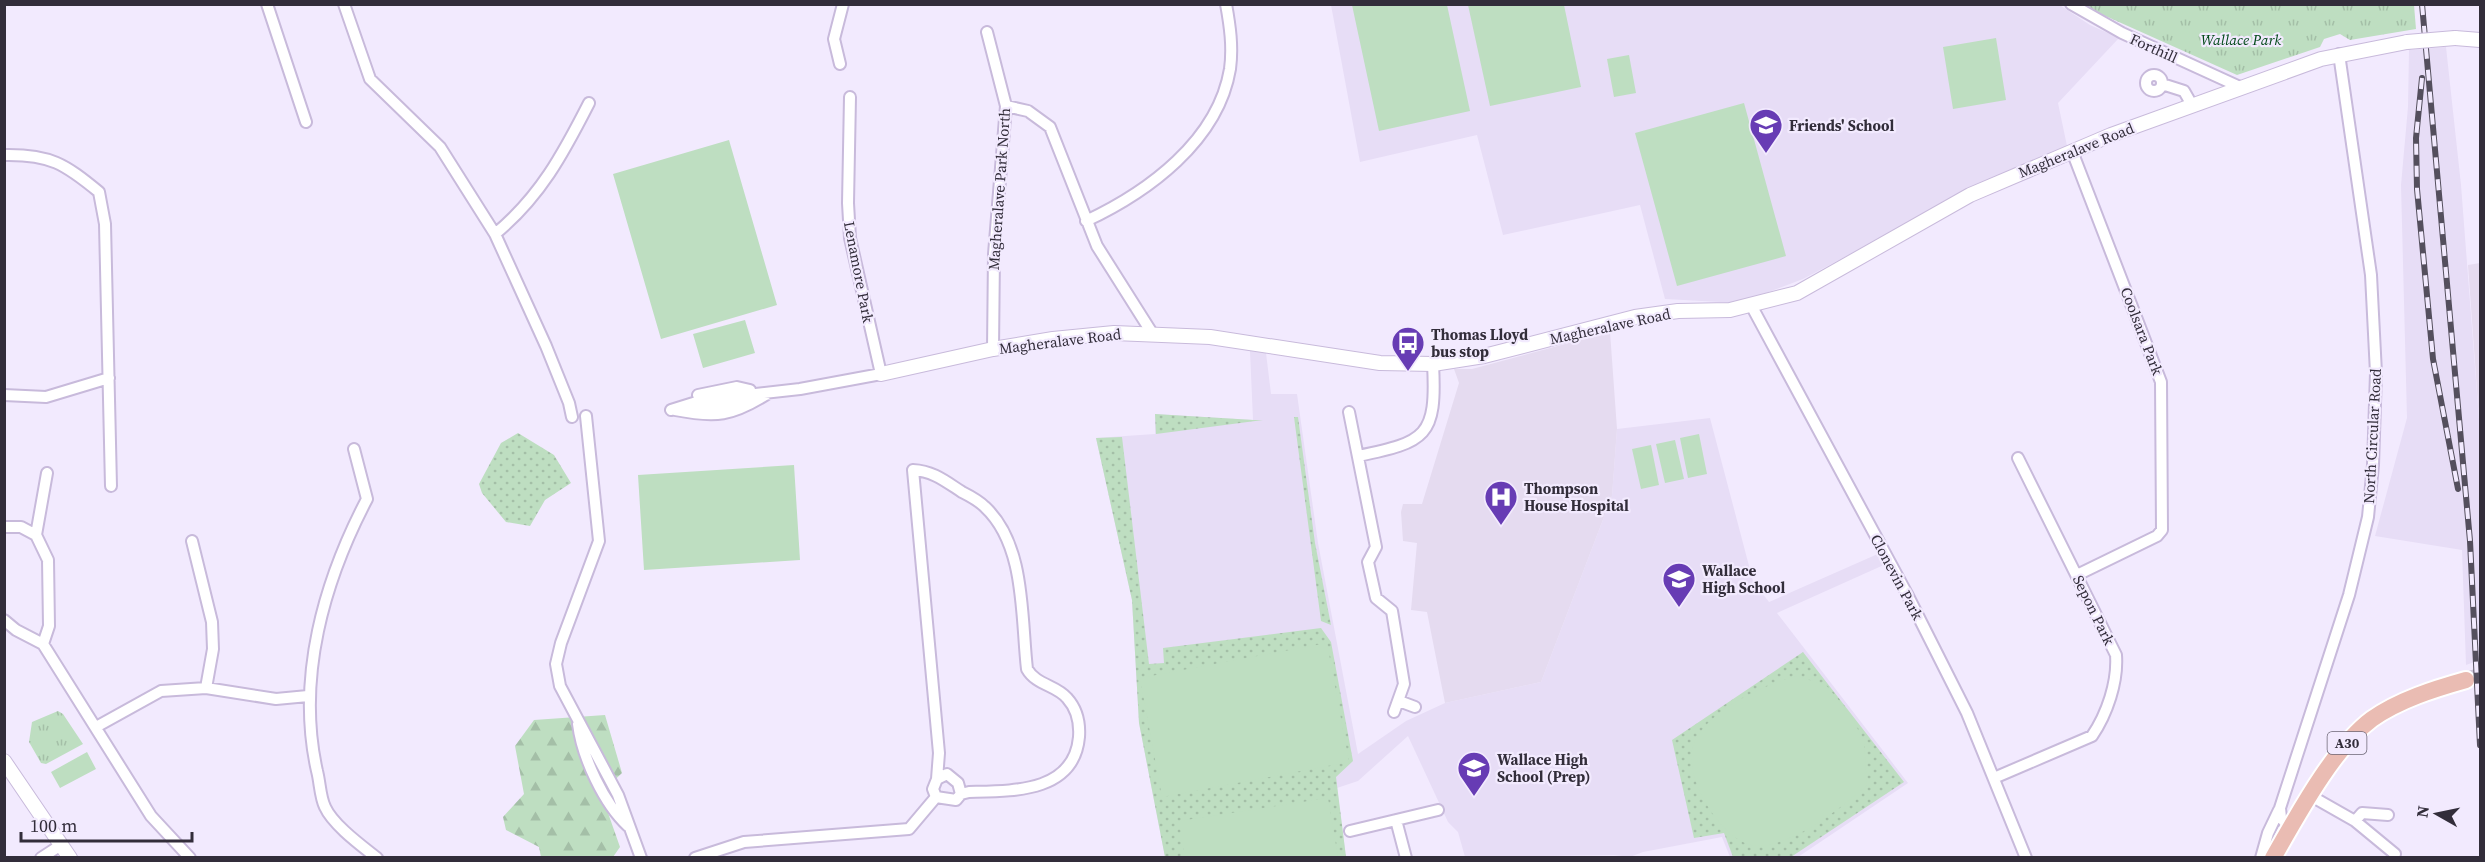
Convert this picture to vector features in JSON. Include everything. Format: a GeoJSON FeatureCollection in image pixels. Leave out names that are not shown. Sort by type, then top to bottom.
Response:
{"type":"FeatureCollection","features":[{"type":"Feature","properties":{"kind":"main road","name":"A30"},"geometry":{"type":"LineString","coordinates":[[2273,858],[2333,762],[2354,736],[2371,720],[2399,703],[2466,680]]}},
{"type":"Feature","properties":{"kind":"street"},"geometry":{"type":"LineString","coordinates":[[267,4],[306,122]]}},
{"type":"Feature","properties":{"kind":"street"},"geometry":{"type":"LineString","coordinates":[[344,4],[370,79],[440,147],[495,234],[546,345],[569,403],[572,417]]}},
{"type":"Feature","properties":{"kind":"street"},"geometry":{"type":"LineString","coordinates":[[840,64],[834,39],[843,4]]}},
{"type":"Feature","properties":{"kind":"street"},"geometry":{"type":"LineString","coordinates":[[1086,221],[1159,177],[1204,130],[1225,90],[1232,50],[1226,4]]}},
{"type":"Feature","properties":{"kind":"street","name":"Forthill"},"geometry":{"type":"LineString","coordinates":[[2071,4],[2122,33],[2240,87]]}},
{"type":"Feature","properties":{"kind":"street","name":"Magheralave Park North"},"geometry":{"type":"LineString","coordinates":[[987,32],[1006,106],[994,254],[993,349]]}},
{"type":"Feature","properties":{"kind":"street","name":"Magheralave Road"},"geometry":{"type":"LineString","coordinates":[[767,394],[737,387],[725,389],[702,393],[671,410],[705,416],[741,410],[767,394],[881,374],[993,349],[1077,336],[1152,333],[1235,339],[1380,363],[1433,364],[1484,356],[1635,317],[1678,311],[1729,310],[1805,289],[1970,195],[2072,151],[2240,87],[2339,54],[2407,42],[2455,38],[2481,40]]}},
{"type":"Feature","properties":{"kind":"street","name":"North Circular Road"},"geometry":{"type":"LineString","coordinates":[[2261,858],[2280,808],[2349,595],[2368,517],[2373,465],[2376,373],[2371,275],[2339,54]]}},
{"type":"Feature","properties":{"kind":"street"},"geometry":{"type":"LineString","coordinates":[[2163,84],[2184,91],[2192,105]]}},
{"type":"Feature","properties":{"kind":"street","name":"Lenamore Park"},"geometry":{"type":"LineString","coordinates":[[850,97],[848,182],[850,238],[881,374]]}},
{"type":"Feature","properties":{"kind":"street"},"geometry":{"type":"LineString","coordinates":[[495,234],[528,202],[561,160],[589,103]]}},
{"type":"Feature","properties":{"kind":"street"},"geometry":{"type":"LineString","coordinates":[[1006,106],[1028,111],[1050,127],[1086,221],[1104,258],[1152,333]]}},
{"type":"Feature","properties":{"kind":"street","name":"Coolsara Park"},"geometry":{"type":"LineString","coordinates":[[2072,151],[2163,391],[2162,530],[2157,536],[2076,575]]}},
{"type":"Feature","properties":{"kind":"street"},"geometry":{"type":"LineString","coordinates":[[4,155],[35,154],[72,170],[99,192],[105,224],[111,486]]}},
{"type":"Feature","properties":{"kind":"street","name":"Clonevin Park"},"geometry":{"type":"LineString","coordinates":[[1751,305],[1907,594],[1967,713],[2026,858]]}},
{"type":"Feature","properties":{"kind":"street"},"geometry":{"type":"LineString","coordinates":[[1358,456],[1406,446],[1421,435],[1430,423],[1435,394],[1433,364]]}},
{"type":"Feature","properties":{"kind":"street"},"geometry":{"type":"LineString","coordinates":[[4,395],[46,397],[109,378]]}},
{"type":"Feature","properties":{"kind":"street"},"geometry":{"type":"LineString","coordinates":[[1349,412],[1376,547],[1368,562],[1376,598],[1392,611],[1404,684],[1397,707],[1415,706]]}},
{"type":"Feature","properties":{"kind":"street"},"geometry":{"type":"LineString","coordinates":[[586,416],[599,541],[561,644],[556,664],[560,686],[578,724],[587,735],[618,795],[641,858]]}},
{"type":"Feature","properties":{"kind":"street"},"geometry":{"type":"LineString","coordinates":[[354,448],[367,498],[345,541],[323,610],[308,696],[311,744],[325,808],[356,842],[377,858]]}},
{"type":"Feature","properties":{"kind":"street","name":"Sepon Park"},"geometry":{"type":"LineString","coordinates":[[1994,778],[2092,736],[2098,728],[2117,674],[2116,655],[2018,458]]}},
{"type":"Feature","properties":{"kind":"street"},"geometry":{"type":"LineString","coordinates":[[913,470],[928,471],[939,477],[985,507],[1000,524],[1010,544],[1017,579],[1027,669],[1032,678],[1066,697],[1080,725],[1078,748],[1065,772],[1027,790],[962,794],[956,800],[936,797],[933,789],[937,779],[939,753],[913,470]]}},
{"type":"Feature","properties":{"kind":"street"},"geometry":{"type":"LineString","coordinates":[[43,644],[49,626],[48,560],[36,535],[46,473]]}},
{"type":"Feature","properties":{"kind":"street"},"geometry":{"type":"LineString","coordinates":[[4,527],[21,527],[36,535]]}},
{"type":"Feature","properties":{"kind":"street"},"geometry":{"type":"LineString","coordinates":[[192,541],[212,622],[213,649],[206,688]]}},
{"type":"Feature","properties":{"kind":"street"},"geometry":{"type":"LineString","coordinates":[[4,620],[16,630],[43,644],[151,816],[190,858]]}},
{"type":"Feature","properties":{"kind":"street"},"geometry":{"type":"LineString","coordinates":[[96,727],[161,691],[206,688],[276,699],[308,696]]}},
{"type":"Feature","properties":{"kind":"street"},"geometry":{"type":"LineString","coordinates":[[4,761],[70,858]]}},
{"type":"Feature","properties":{"kind":"street"},"geometry":{"type":"LineString","coordinates":[[937,779],[942,774],[954,778],[962,794]]}},
{"type":"Feature","properties":{"kind":"street"},"geometry":{"type":"LineString","coordinates":[[2311,796],[2355,821],[2395,854]]}},
{"type":"Feature","properties":{"kind":"street"},"geometry":{"type":"LineString","coordinates":[[695,858],[744,842],[909,829],[936,797]]}},
{"type":"Feature","properties":{"kind":"street"},"geometry":{"type":"LineString","coordinates":[[2280,808],[2281,818],[2290,828]]}},
{"type":"Feature","properties":{"kind":"street"},"geometry":{"type":"LineString","coordinates":[[1350,831],[1438,810]]}},
{"type":"Feature","properties":{"kind":"street"},"geometry":{"type":"LineString","coordinates":[[2355,821],[2362,813],[2388,815]]}},
{"type":"Feature","properties":{"kind":"street"},"geometry":{"type":"LineString","coordinates":[[1396,820],[1406,858]]}},
{"type":"Feature","properties":{"kind":"street"},"geometry":{"type":"LineString","coordinates":[[41,858],[61,845]]}},
{"type":"Feature","properties":{"kind":"shaded area","name":"Friends' School"},"geometry":{"type":"Polygon","coordinates":[[[2058,4],[2090,25],[2119,38],[2058,103],[2067,146],[1994,178],[1803,279],[1739,303],[1665,299],[1640,205],[1503,235],[1477,135],[1360,162],[1331,5],[2058,4]]]}},
{"type":"Feature","properties":{"kind":"shaded area"},"geometry":{"type":"Polygon","coordinates":[[[2446,47],[2461,185],[2480,432],[2480,660],[2466,665],[2462,550],[2375,536],[2407,418],[2401,185],[2408,107],[2409,50],[2446,47]]]}},
{"type":"Feature","properties":{"kind":"shaded area"},"geometry":{"type":"Polygon","coordinates":[[[2480,263],[2480,432],[2468,265],[2480,263]]]}},
{"type":"Feature","properties":{"kind":"shaded area","name":"Thompson House Hospital"},"geometry":{"type":"Polygon","coordinates":[[[1610,332],[1617,429],[1612,496],[1541,682],[1445,703],[1427,612],[1411,610],[1417,543],[1403,541],[1401,512],[1403,504],[1422,504],[1459,383],[1454,369],[1472,369],[1610,332]]]}},
{"type":"Feature","properties":{"kind":"shaded area","name":"Wallace High School"},"geometry":{"type":"Polygon","coordinates":[[[1250,351],[1266,353],[1271,394],[1297,394],[1318,543],[1358,754],[1406,721],[1445,703],[1541,682],[1612,496],[1617,429],[1710,418],[1753,581],[1769,602],[1880,553],[1886,564],[1777,613],[1908,783],[1798,857],[1730,857],[1722,837],[1643,852],[1630,857],[1614,855],[1465,857],[1458,832],[1448,822],[1408,736],[1358,781],[1337,788],[1346,857],[1165,857],[1139,723],[1132,600],[1096,438],[1155,434],[1155,414],[1253,420],[1250,351]]]}},
{"type":"Feature","properties":{"kind":"green space"},"geometry":{"type":"Polygon","coordinates":[[[1352,5],[1447,5],[1470,111],[1379,131],[1352,5]]]}},
{"type":"Feature","properties":{"kind":"green space"},"geometry":{"type":"Polygon","coordinates":[[[1468,5],[1564,5],[1581,87],[1490,106],[1468,5]]]}},
{"type":"Feature","properties":{"kind":"green space","name":"Wallace Park"},"geometry":{"type":"Polygon","coordinates":[[[2081,5],[2414,5],[2416,29],[2350,40],[2340,34],[2324,39],[2320,47],[2237,75],[2081,5]]]}},
{"type":"Feature","properties":{"kind":"green space"},"geometry":{"type":"Polygon","coordinates":[[[1996,38],[2006,100],[1953,109],[1943,47],[1996,38]]]}},
{"type":"Feature","properties":{"kind":"green space"},"geometry":{"type":"Polygon","coordinates":[[[1629,55],[1636,93],[1614,97],[1607,59],[1629,55]]]}},
{"type":"Feature","properties":{"kind":"green space"},"geometry":{"type":"Polygon","coordinates":[[[1744,103],[1786,256],[1677,286],[1635,133],[1744,103]]]}},
{"type":"Feature","properties":{"kind":"green space"},"geometry":{"type":"Polygon","coordinates":[[[729,140],[777,305],[661,339],[613,174],[729,140]]]}},
{"type":"Feature","properties":{"kind":"green space"},"geometry":{"type":"Polygon","coordinates":[[[745,320],[755,353],[703,368],[693,334],[745,320]]]}},
{"type":"Feature","properties":{"kind":"green space"},"geometry":{"type":"Polygon","coordinates":[[[1155,414],[1254,420],[1263,420],[1156,434],[1155,414]]]}},
{"type":"Feature","properties":{"kind":"green space"},"geometry":{"type":"Polygon","coordinates":[[[1294,417],[1298,417],[1315,543],[1331,625],[1321,621],[1294,417]]]}},
{"type":"Feature","properties":{"kind":"green space"},"geometry":{"type":"Polygon","coordinates":[[[518,433],[554,455],[571,483],[545,500],[530,526],[506,522],[482,493],[479,484],[501,443],[518,433]]]}},
{"type":"Feature","properties":{"kind":"green space"},"geometry":{"type":"Polygon","coordinates":[[[1699,434],[1707,474],[1688,478],[1680,438],[1699,434]]]}},
{"type":"Feature","properties":{"kind":"green space"},"geometry":{"type":"Polygon","coordinates":[[[1122,437],[1149,664],[1164,663],[1163,648],[1321,628],[1331,642],[1353,761],[1336,777],[1346,857],[1165,857],[1139,723],[1132,600],[1096,438],[1122,437]]]}},
{"type":"Feature","properties":{"kind":"green space"},"geometry":{"type":"Polygon","coordinates":[[[1675,440],[1684,479],[1665,483],[1656,444],[1675,440]]]}},
{"type":"Feature","properties":{"kind":"green space"},"geometry":{"type":"Polygon","coordinates":[[[1651,445],[1659,485],[1641,489],[1632,449],[1651,445]]]}},
{"type":"Feature","properties":{"kind":"green space"},"geometry":{"type":"Polygon","coordinates":[[[794,465],[800,560],[644,570],[638,475],[794,465]]]}},
{"type":"Feature","properties":{"kind":"green space"},"geometry":{"type":"Polygon","coordinates":[[[1327,643],[1349,762],[1162,797],[1140,678],[1327,643]]]}},
{"type":"Feature","properties":{"kind":"green space"},"geometry":{"type":"Polygon","coordinates":[[[1803,652],[1904,782],[1791,857],[1733,857],[1724,833],[1694,838],[1672,740],[1803,652]]]}},
{"type":"Feature","properties":{"kind":"green space"},"geometry":{"type":"Polygon","coordinates":[[[1796,676],[1826,685],[1850,714],[1864,741],[1867,785],[1831,814],[1804,831],[1775,843],[1761,846],[1747,844],[1734,836],[1709,809],[1694,775],[1691,759],[1693,746],[1700,733],[1722,711],[1752,693],[1796,676]]]}},
{"type":"Feature","properties":{"kind":"green space"},"geometry":{"type":"Polygon","coordinates":[[[58,711],[63,714],[83,744],[46,764],[41,763],[29,742],[32,722],[58,711]]]}},
{"type":"Feature","properties":{"kind":"green space"},"geometry":{"type":"Polygon","coordinates":[[[605,715],[622,773],[601,793],[620,847],[613,857],[541,857],[539,847],[506,830],[503,817],[524,794],[515,746],[534,720],[605,715]]]}},
{"type":"Feature","properties":{"kind":"green space"},"geometry":{"type":"Polygon","coordinates":[[[87,752],[96,769],[60,788],[51,772],[87,752]]]}},
{"type":"Feature","properties":{"kind":"green space"},"geometry":{"type":"Polygon","coordinates":[[[1328,798],[1338,857],[1185,857],[1179,821],[1328,798]]]}},
{"type":"Feature","properties":{"kind":"tunnel"},"geometry":{"type":"LineString","coordinates":[[2466,680],[2480,676]]}},
{"type":"Feature","properties":{"kind":"railway"},"geometry":{"type":"LineString","coordinates":[[2422,4],[2470,541],[2480,745]]}},
{"type":"Feature","properties":{"kind":"railway"},"geometry":{"type":"LineString","coordinates":[[2422,78],[2416,138],[2417,189],[2433,359],[2458,489]]}},
{"type":"Feature","properties":{"kind":"place","name":"Friends' School"},"geometry":{"type":"Point","coordinates":[1766,154]}},
{"type":"Feature","properties":{"kind":"place","name":"Thomas Lloyd bus stop"},"geometry":{"type":"Point","coordinates":[1408,372]}},
{"type":"Feature","properties":{"kind":"place","name":"Thompson House Hospital"},"geometry":{"type":"Point","coordinates":[1501,526]}},
{"type":"Feature","properties":{"kind":"place","name":"Wallace High School"},"geometry":{"type":"Point","coordinates":[1679,608]}},
{"type":"Feature","properties":{"kind":"place","name":"Wallace High School (Prep)"},"geometry":{"type":"Point","coordinates":[1474,797]}}]}
